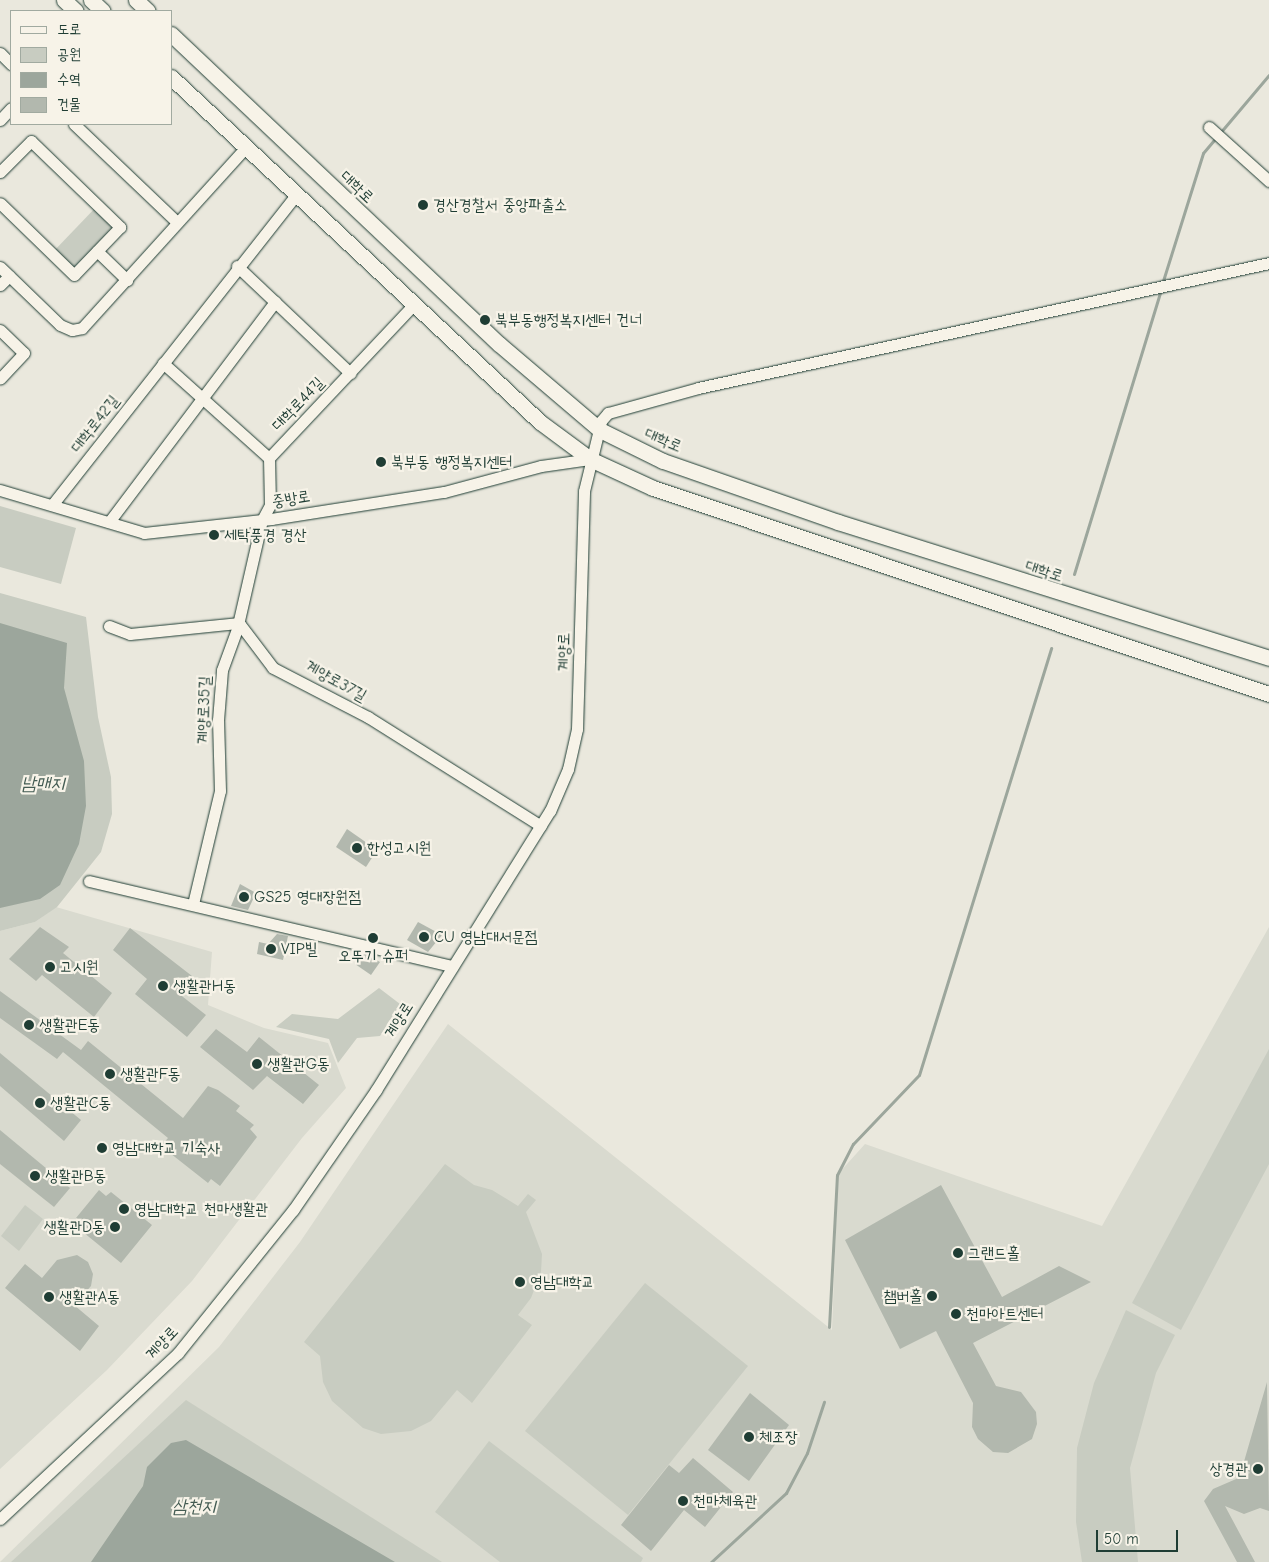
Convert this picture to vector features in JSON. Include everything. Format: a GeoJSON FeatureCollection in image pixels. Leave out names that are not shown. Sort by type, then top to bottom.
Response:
{"type":"FeatureCollection","features":[{"type":"Feature","properties":{"kind":"main road"},"geometry":{"type":"LineString","coordinates":[[64,0],[75,10]]}},
{"type":"Feature","properties":{"kind":"main road"},"geometry":{"type":"LineString","coordinates":[[91,0],[102,10]]}},
{"type":"Feature","properties":{"kind":"main road"},"geometry":{"type":"LineString","coordinates":[[136,0],[147,10]]}},
{"type":"Feature","properties":{"kind":"main road","name":"대학로"},"geometry":{"type":"LineString","coordinates":[[172,35],[499,344],[600,430],[663,461],[838,522],[1268,655]]}},
{"type":"Feature","properties":{"kind":"main road"},"geometry":{"type":"LineString","coordinates":[[172,78],[295,196],[544,425],[590,459],[653,488],[1269,694]]}},
{"type":"Feature","properties":{"kind":"main road"},"geometry":{"type":"LineString","coordinates":[[172,90],[199,104]]}},
{"type":"Feature","properties":{"kind":"street"},"geometry":{"type":"LineString","coordinates":[[0,53],[10,63]]}},
{"type":"Feature","properties":{"kind":"street"},"geometry":{"type":"LineString","coordinates":[[0,120],[10,109]]}},
{"type":"Feature","properties":{"kind":"street"},"geometry":{"type":"LineString","coordinates":[[75,125],[177,222]]}},
{"type":"Feature","properties":{"kind":"street"},"geometry":{"type":"LineString","coordinates":[[1209,127],[1269,181]]}},
{"type":"Feature","properties":{"kind":"street"},"geometry":{"type":"LineString","coordinates":[[0,203],[74,274],[120,227],[31,141],[2,165]]}},
{"type":"Feature","properties":{"kind":"street"},"geometry":{"type":"LineString","coordinates":[[0,267],[60,325],[72,330],[87,324],[177,222],[246,148]]}},
{"type":"Feature","properties":{"kind":"street","name":"대학로42길"},"geometry":{"type":"LineString","coordinates":[[52,505],[237,266],[295,196]]}},
{"type":"Feature","properties":{"kind":"street"},"geometry":{"type":"LineString","coordinates":[[97,251],[127,280]]}},
{"type":"Feature","properties":{"kind":"street","name":"계양로"},"geometry":{"type":"LineString","coordinates":[[0,1519],[178,1353],[333,1155],[541,826],[568,769],[577,729],[584,491],[590,459],[608,413],[635,404],[1157,285],[1172,284],[1269,263]]}},
{"type":"Feature","properties":{"kind":"street"},"geometry":{"type":"LineString","coordinates":[[237,266],[350,373]]}},
{"type":"Feature","properties":{"kind":"street"},"geometry":{"type":"LineString","coordinates":[[0,285],[9,276]]}},
{"type":"Feature","properties":{"kind":"street"},"geometry":{"type":"LineString","coordinates":[[109,522],[275,302]]}},
{"type":"Feature","properties":{"kind":"street","name":"대학로44길"},"geometry":{"type":"LineString","coordinates":[[269,458],[413,305]]}},
{"type":"Feature","properties":{"kind":"street"},"geometry":{"type":"LineString","coordinates":[[0,330],[24,353],[0,379]]}},
{"type":"Feature","properties":{"kind":"street"},"geometry":{"type":"LineString","coordinates":[[163,363],[269,458],[270,505],[262,520]]}},
{"type":"Feature","properties":{"kind":"street","name":"중방로"},"geometry":{"type":"LineString","coordinates":[[0,490],[144,534],[262,520],[444,492],[541,466],[590,459]]}},
{"type":"Feature","properties":{"kind":"street","name":"계양로35길"},"geometry":{"type":"LineString","coordinates":[[193,904],[220,791],[218,720],[222,670],[239,623],[262,520]]}},
{"type":"Feature","properties":{"kind":"street"},"geometry":{"type":"LineString","coordinates":[[110,626],[130,634],[239,623]]}},
{"type":"Feature","properties":{"kind":"street","name":"계양로37길"},"geometry":{"type":"LineString","coordinates":[[239,623],[273,668],[368,717],[541,826]]}},
{"type":"Feature","properties":{"kind":"street"},"geometry":{"type":"LineString","coordinates":[[89,881],[452,966]]}},
{"type":"Feature","properties":{"kind":"shaded area","name":"영남대학교 천마생활관"},"geometry":{"type":"Polygon","coordinates":[[[56,907],[212,952],[208,1005],[264,1028],[328,1043],[346,1088],[302,1138],[192,1281],[107,1370],[0,1469],[0,931],[35,922],[56,907]]]}},
{"type":"Feature","properties":{"kind":"shaded area","name":"영남대학교"},"geometry":{"type":"Polygon","coordinates":[[[1269,927],[1269,1562],[0,1562],[219,1347],[300,1242],[448,1024],[832,1330],[838,1174],[865,1144],[1102,1226],[1269,927]]]}},
{"type":"Feature","properties":{"kind":"green space"},"geometry":{"type":"Polygon","coordinates":[[[98,205],[120,227],[74,275],[52,253],[98,205]]]}},
{"type":"Feature","properties":{"kind":"green space"},"geometry":{"type":"Polygon","coordinates":[[[0,506],[76,528],[61,584],[0,567],[0,506]]]}},
{"type":"Feature","properties":{"kind":"green space","name":"남매지"},"geometry":{"type":"Polygon","coordinates":[[[0,593],[86,617],[98,717],[111,777],[112,814],[101,852],[57,907],[35,922],[0,931],[0,593]]]}},
{"type":"Feature","properties":{"kind":"green space"},"geometry":{"type":"Polygon","coordinates":[[[379,988],[400,1004],[380,1036],[357,1038],[338,1063],[329,1039],[276,1027],[292,1014],[338,1019],[379,988]]]}},
{"type":"Feature","properties":{"kind":"green space"},"geometry":{"type":"Polygon","coordinates":[[[1269,1049],[1269,1164],[1181,1330],[1132,1303],[1269,1049]]]}},
{"type":"Feature","properties":{"kind":"green space"},"geometry":{"type":"Polygon","coordinates":[[[445,1164],[474,1185],[492,1190],[518,1206],[528,1194],[536,1200],[526,1212],[542,1254],[541,1272],[531,1298],[518,1315],[532,1325],[472,1403],[457,1390],[431,1421],[411,1431],[381,1434],[363,1428],[332,1401],[323,1382],[320,1356],[304,1342],[445,1164]]]}},
{"type":"Feature","properties":{"kind":"green space"},"geometry":{"type":"Polygon","coordinates":[[[25,1205],[43,1219],[19,1251],[1,1236],[25,1205]]]}},
{"type":"Feature","properties":{"kind":"green space"},"geometry":{"type":"Polygon","coordinates":[[[645,1283],[748,1366],[628,1515],[525,1431],[645,1283]]]}},
{"type":"Feature","properties":{"kind":"green space"},"geometry":{"type":"Polygon","coordinates":[[[1126,1310],[1175,1335],[1156,1373],[1130,1468],[1138,1562],[1082,1562],[1076,1522],[1077,1448],[1094,1383],[1126,1310]]]}},
{"type":"Feature","properties":{"kind":"green space"},"geometry":{"type":"Polygon","coordinates":[[[186,1400],[442,1562],[11,1562],[186,1400]]]}},
{"type":"Feature","properties":{"kind":"green space"},"geometry":{"type":"Polygon","coordinates":[[[489,1441],[643,1558],[641,1562],[500,1562],[435,1512],[489,1441]]]}},
{"type":"Feature","properties":{"kind":"water","name":"남매지"},"geometry":{"type":"Polygon","coordinates":[[[0,623],[67,643],[64,688],[84,761],[86,806],[79,844],[60,885],[40,899],[0,908],[0,623]]]}},
{"type":"Feature","properties":{"kind":"water","name":"삼천지"},"geometry":{"type":"Polygon","coordinates":[[[186,1440],[395,1562],[91,1562],[143,1486],[147,1467],[171,1443],[186,1440]]]}},
{"type":"Feature","properties":{"kind":"building","name":"한성고시원"},"geometry":{"type":"Polygon","coordinates":[[[347,829],[377,850],[366,867],[336,847],[347,829]]]}},
{"type":"Feature","properties":{"kind":"building","name":"GS25 영대장원점"},"geometry":{"type":"Polygon","coordinates":[[[240,884],[256,893],[248,910],[231,906],[240,884]]]}},
{"type":"Feature","properties":{"kind":"building","name":"CU 영남대서문점"},"geometry":{"type":"Polygon","coordinates":[[[418,922],[442,935],[428,952],[407,940],[418,922]]]}},
{"type":"Feature","properties":{"kind":"building","name":"고시원"},"geometry":{"type":"Polygon","coordinates":[[[40,927],[69,947],[63,953],[112,993],[94,1017],[42,975],[36,981],[9,959],[40,927]]]}},
{"type":"Feature","properties":{"kind":"building","name":"생활관H동"},"geometry":{"type":"Polygon","coordinates":[[[130,928],[192,976],[178,993],[206,1015],[187,1037],[135,994],[147,979],[113,950],[130,928]]]}},
{"type":"Feature","properties":{"kind":"building","name":"VIP빌"},"geometry":{"type":"Polygon","coordinates":[[[277,934],[288,936],[283,960],[257,954],[259,942],[268,944],[277,934]]]}},
{"type":"Feature","properties":{"kind":"building"},"geometry":{"type":"Polygon","coordinates":[[[363,953],[380,962],[371,975],[355,964],[363,953]]]}},
{"type":"Feature","properties":{"kind":"building"},"geometry":{"type":"Polygon","coordinates":[[[0,991],[81,1050],[88,1041],[183,1118],[208,1086],[218,1090],[240,1106],[236,1111],[254,1125],[250,1129],[257,1137],[220,1186],[211,1179],[208,1183],[161,1146],[168,1138],[63,1052],[57,1059],[0,1018],[0,991]]]}},
{"type":"Feature","properties":{"kind":"building","name":"생활관G동"},"geometry":{"type":"Polygon","coordinates":[[[216,1029],[247,1052],[259,1037],[319,1085],[303,1104],[267,1076],[253,1090],[200,1047],[216,1029]]]}},
{"type":"Feature","properties":{"kind":"building","name":"생활관C동"},"geometry":{"type":"Polygon","coordinates":[[[0,1053],[81,1120],[64,1141],[0,1086],[0,1053]]]}},
{"type":"Feature","properties":{"kind":"building","name":"생활관B동"},"geometry":{"type":"Polygon","coordinates":[[[0,1130],[70,1188],[54,1207],[0,1164],[0,1130]]]}},
{"type":"Feature","properties":{"kind":"building","name":"천마아트센터"},"geometry":{"type":"Polygon","coordinates":[[[941,1185],[1002,1297],[1059,1266],[1091,1282],[973,1343],[996,1386],[1021,1392],[1036,1412],[1037,1424],[1032,1439],[1008,1453],[993,1452],[978,1439],[972,1427],[973,1403],[936,1331],[900,1349],[845,1240],[941,1185]]]}},
{"type":"Feature","properties":{"kind":"building","name":"생활관D동"},"geometry":{"type":"Polygon","coordinates":[[[99,1190],[106,1196],[111,1192],[152,1225],[121,1263],[78,1228],[82,1221],[76,1218],[99,1190]]]}},
{"type":"Feature","properties":{"kind":"building","name":"생활관A동"},"geometry":{"type":"Polygon","coordinates":[[[77,1255],[88,1262],[93,1274],[91,1286],[74,1305],[99,1326],[80,1351],[5,1288],[25,1264],[42,1278],[57,1260],[77,1255]]]}},
{"type":"Feature","properties":{"kind":"building","name":"상경관"},"geometry":{"type":"Polygon","coordinates":[[[1267,1382],[1269,1511],[1260,1508],[1244,1514],[1225,1506],[1255,1562],[1237,1562],[1204,1501],[1213,1489],[1250,1473],[1243,1465],[1267,1382]]]}},
{"type":"Feature","properties":{"kind":"building","name":"체조장"},"geometry":{"type":"Polygon","coordinates":[[[750,1393],[789,1425],[749,1481],[708,1450],[750,1393]]]}},
{"type":"Feature","properties":{"kind":"building","name":"천마체육관"},"geometry":{"type":"Polygon","coordinates":[[[693,1458],[733,1492],[705,1527],[684,1510],[651,1551],[621,1525],[669,1465],[679,1473],[693,1458]]]}},
{"type":"Feature","properties":{"kind":"waterway"},"geometry":{"type":"LineString","coordinates":[[1162,284],[1203,153],[1269,75]]}},
{"type":"Feature","properties":{"kind":"waterway"},"geometry":{"type":"LineString","coordinates":[[1074,574],[1161,290]]}},
{"type":"Feature","properties":{"kind":"waterway"},"geometry":{"type":"LineString","coordinates":[[829,1327],[837,1175],[853,1144],[919,1075],[1051,648]]}},
{"type":"Feature","properties":{"kind":"waterway"},"geometry":{"type":"LineString","coordinates":[[711,1562],[786,1493],[807,1453],[824,1402]]}},
{"type":"Feature","properties":{"kind":"place","name":"경산경찰서 중앙파출소"},"geometry":{"type":"Point","coordinates":[423,205]}},
{"type":"Feature","properties":{"kind":"place","name":"북부동행정복지센터 건너"},"geometry":{"type":"Point","coordinates":[485,320]}},
{"type":"Feature","properties":{"kind":"place","name":"북부동 행정복지센터"},"geometry":{"type":"Point","coordinates":[381,462]}},
{"type":"Feature","properties":{"kind":"place","name":"세탁풍경 경산"},"geometry":{"type":"Point","coordinates":[214,535]}},
{"type":"Feature","properties":{"kind":"place","name":"한성고시원"},"geometry":{"type":"Point","coordinates":[357,848]}},
{"type":"Feature","properties":{"kind":"place","name":"GS25 영대장원점"},"geometry":{"type":"Point","coordinates":[244,897]}},
{"type":"Feature","properties":{"kind":"place","name":"CU 영남대서문점"},"geometry":{"type":"Point","coordinates":[424,937]}},
{"type":"Feature","properties":{"kind":"place","name":"오뚜기 슈퍼"},"geometry":{"type":"Point","coordinates":[373,938]}},
{"type":"Feature","properties":{"kind":"place","name":"VIP빌"},"geometry":{"type":"Point","coordinates":[271,949]}},
{"type":"Feature","properties":{"kind":"place","name":"고시원"},"geometry":{"type":"Point","coordinates":[50,967]}},
{"type":"Feature","properties":{"kind":"place","name":"생활관H동"},"geometry":{"type":"Point","coordinates":[163,986]}},
{"type":"Feature","properties":{"kind":"place","name":"생활관E동"},"geometry":{"type":"Point","coordinates":[29,1025]}},
{"type":"Feature","properties":{"kind":"place","name":"생활관G동"},"geometry":{"type":"Point","coordinates":[257,1064]}},
{"type":"Feature","properties":{"kind":"place","name":"생활관F동"},"geometry":{"type":"Point","coordinates":[110,1074]}},
{"type":"Feature","properties":{"kind":"place","name":"생활관C동"},"geometry":{"type":"Point","coordinates":[40,1103]}},
{"type":"Feature","properties":{"kind":"place","name":"영남대학교 기숙사"},"geometry":{"type":"Point","coordinates":[102,1148]}},
{"type":"Feature","properties":{"kind":"place","name":"생활관B동"},"geometry":{"type":"Point","coordinates":[35,1176]}},
{"type":"Feature","properties":{"kind":"place","name":"영남대학교 천마생활관"},"geometry":{"type":"Point","coordinates":[124,1209]}},
{"type":"Feature","properties":{"kind":"place","name":"생활관D동"},"geometry":{"type":"Point","coordinates":[115,1227]}},
{"type":"Feature","properties":{"kind":"place","name":"그랜드홀"},"geometry":{"type":"Point","coordinates":[958,1253]}},
{"type":"Feature","properties":{"kind":"place","name":"영남대학교"},"geometry":{"type":"Point","coordinates":[520,1282]}},
{"type":"Feature","properties":{"kind":"place","name":"챔버홀"},"geometry":{"type":"Point","coordinates":[932,1296]}},
{"type":"Feature","properties":{"kind":"place","name":"생활관A동"},"geometry":{"type":"Point","coordinates":[49,1297]}},
{"type":"Feature","properties":{"kind":"place","name":"천마아트센터"},"geometry":{"type":"Point","coordinates":[956,1314]}},
{"type":"Feature","properties":{"kind":"place","name":"체조장"},"geometry":{"type":"Point","coordinates":[749,1437]}},
{"type":"Feature","properties":{"kind":"place","name":"상경관"},"geometry":{"type":"Point","coordinates":[1258,1469]}},
{"type":"Feature","properties":{"kind":"place","name":"천마체육관"},"geometry":{"type":"Point","coordinates":[683,1501]}}]}
